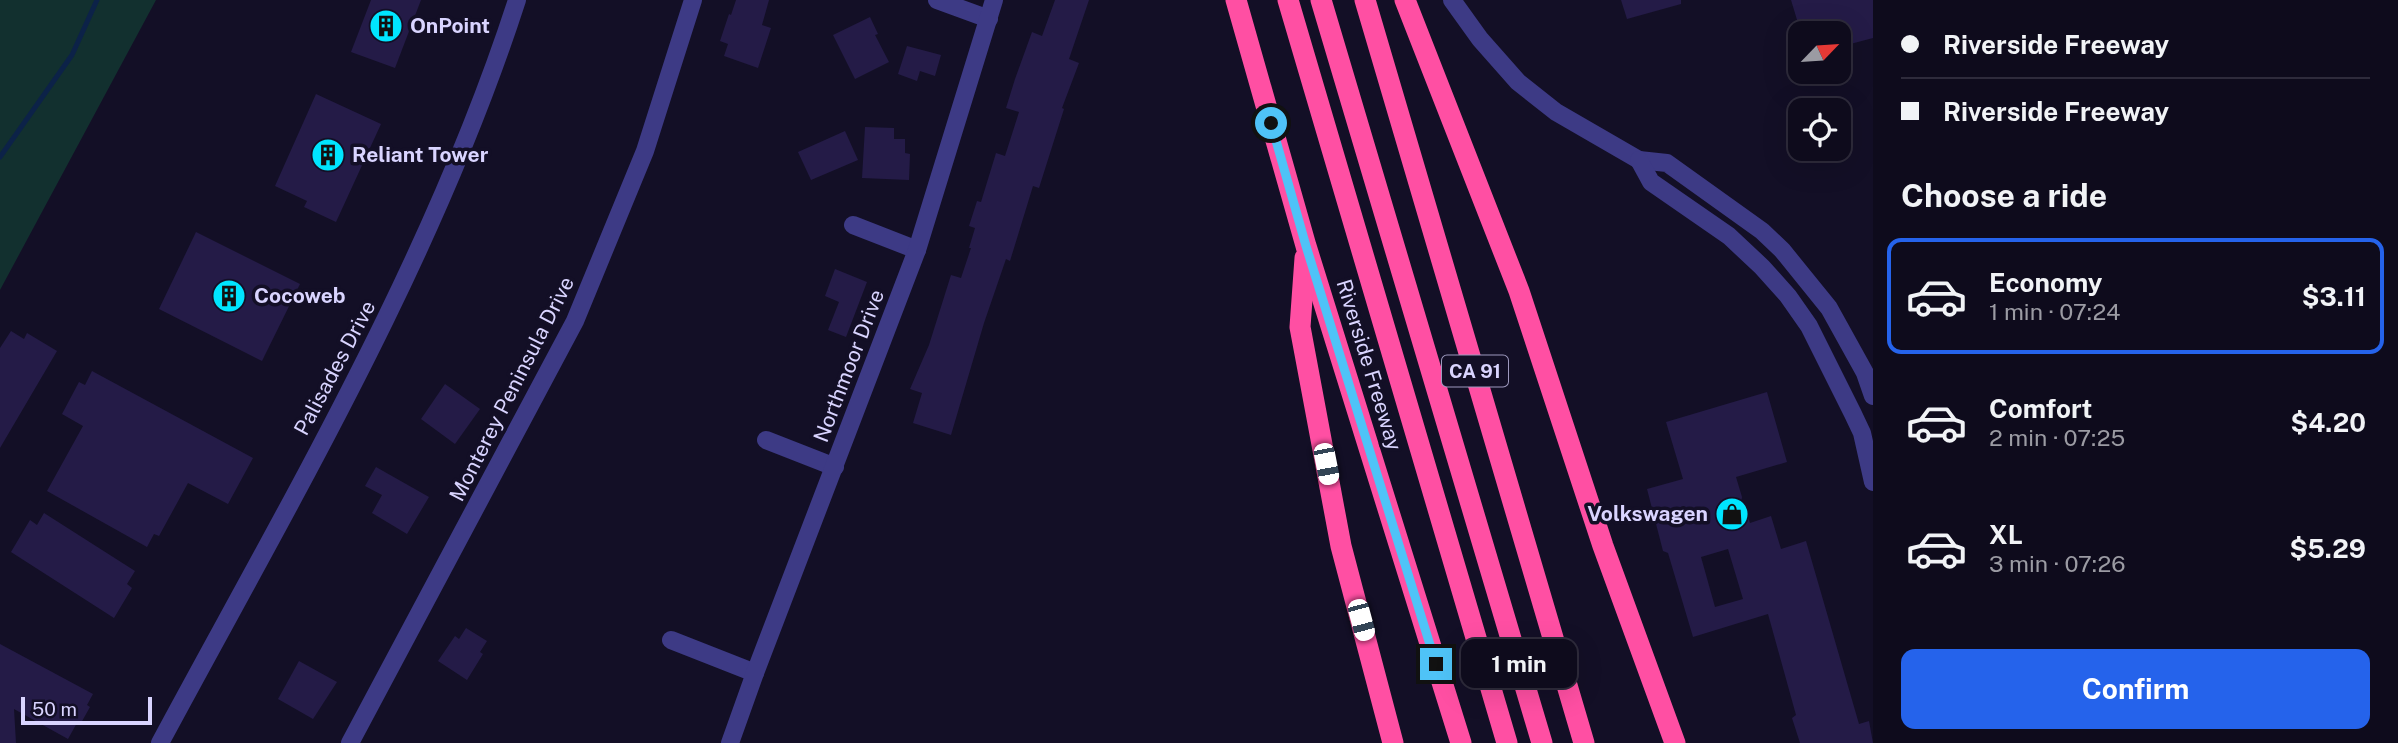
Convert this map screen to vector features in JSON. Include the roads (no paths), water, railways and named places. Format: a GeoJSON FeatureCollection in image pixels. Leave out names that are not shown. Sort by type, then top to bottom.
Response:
{"type":"FeatureCollection","features":[{"type":"Feature","properties":{"kind":"highway","name":"Riverside Freeway"},"geometry":{"type":"LineString","coordinates":[[1236,0],[1306,246],[1461,743]]}},
{"type":"Feature","properties":{"kind":"highway"},"geometry":{"type":"LineString","coordinates":[[1287,0],[1507,743]]}},
{"type":"Feature","properties":{"kind":"highway"},"geometry":{"type":"LineString","coordinates":[[1321,0],[1542,743]]}},
{"type":"Feature","properties":{"kind":"highway","name":"CA 91"},"geometry":{"type":"LineString","coordinates":[[1366,0],[1584,743]]}},
{"type":"Feature","properties":{"kind":"highway"},"geometry":{"type":"LineString","coordinates":[[1405,0],[1519,291],[1603,546],[1675,743]]}},
{"type":"Feature","properties":{"kind":"highway"},"geometry":{"type":"LineString","coordinates":[[1306,246],[1300,327],[1341,547],[1393,743]]}},
{"type":"Feature","properties":{"kind":"street","name":"Palisades Drive"},"geometry":{"type":"LineString","coordinates":[[160,743],[391,310],[451,178],[517,0]]}},
{"type":"Feature","properties":{"kind":"street","name":"Monterey Peninsula Drive"},"geometry":{"type":"LineString","coordinates":[[350,743],[575,321],[645,152],[693,0]]}},
{"type":"Feature","properties":{"kind":"street"},"geometry":{"type":"LineString","coordinates":[[937,0],[989,19]]}},
{"type":"Feature","properties":{"kind":"street","name":"Northmoor Drive"},"geometry":{"type":"LineString","coordinates":[[730,743],[917,250],[994,0]]}},
{"type":"Feature","properties":{"kind":"street"},"geometry":{"type":"LineString","coordinates":[[1452,0],[1480,39],[1518,82],[1556,112],[1639,160],[1667,163],[1762,230],[1782,250],[1829,308],[1865,373],[1873,396]]}},
{"type":"Feature","properties":{"kind":"street"},"geometry":{"type":"LineString","coordinates":[[1639,160],[1651,182],[1729,236],[1788,296],[1812,333],[1862,433],[1873,482]]}},
{"type":"Feature","properties":{"kind":"street"},"geometry":{"type":"LineString","coordinates":[[853,225],[917,250]]}},
{"type":"Feature","properties":{"kind":"street"},"geometry":{"type":"LineString","coordinates":[[1762,267],[1782,250]]}},
{"type":"Feature","properties":{"kind":"street"},"geometry":{"type":"LineString","coordinates":[[766,440],[835,467]]}},
{"type":"Feature","properties":{"kind":"street"},"geometry":{"type":"LineString","coordinates":[[671,640],[755,674]]}},
{"type":"Feature","properties":{"kind":"waterway"},"geometry":{"type":"LineString","coordinates":[[0,157],[72,55],[97,0]]}},
{"type":"Feature","properties":{"kind":"place","name":"OnPoint"},"geometry":{"type":"Point","coordinates":[386,26]}},
{"type":"Feature","properties":{"kind":"place","name":"Reliant Tower"},"geometry":{"type":"Point","coordinates":[328,155]}},
{"type":"Feature","properties":{"kind":"place","name":"Cocoweb"},"geometry":{"type":"Point","coordinates":[229,296]}},
{"type":"Feature","properties":{"kind":"place","name":"Volkswagen"},"geometry":{"type":"Point","coordinates":[1732,514]}}]}
